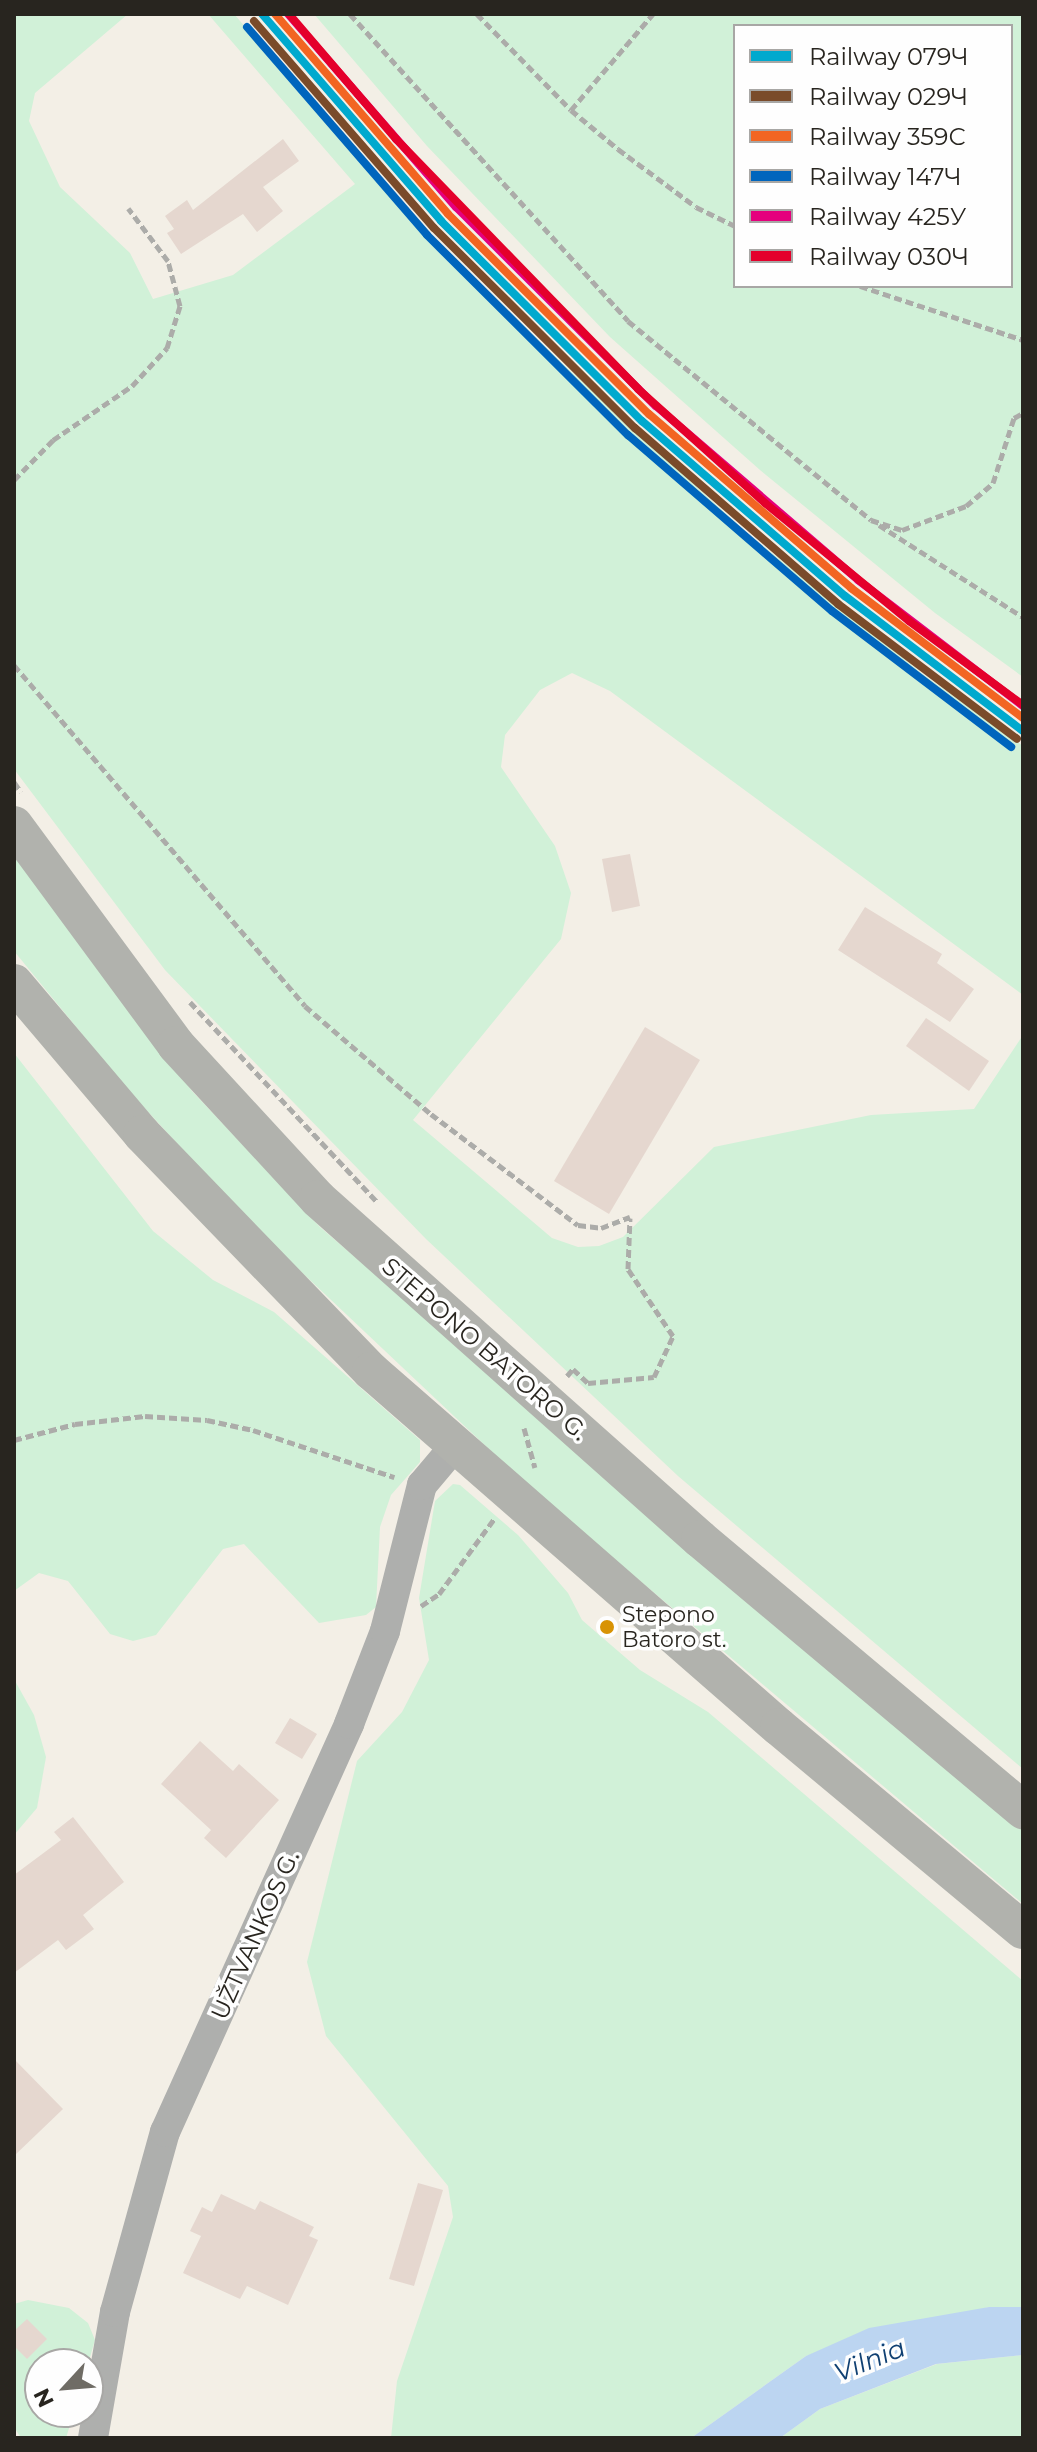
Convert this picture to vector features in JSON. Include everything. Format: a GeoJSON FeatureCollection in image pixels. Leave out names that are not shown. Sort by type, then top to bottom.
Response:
{"type":"FeatureCollection","features":[{"type":"Feature","properties":{"kind":"main road","name":"STEPONO BATORO G."},"geometry":{"type":"LineString","coordinates":[[21,814],[176,1045],[328,1209],[700,1539],[1023,1810]]}},
{"type":"Feature","properties":{"kind":"main road"},"geometry":{"type":"LineString","coordinates":[[14,983],[142,1134],[277,1277],[454,1447],[1023,1930]]}},
{"type":"Feature","properties":{"kind":"street","name":"UŽTVANKOS G."},"geometry":{"type":"LineString","coordinates":[[93,2438],[115,2312],[165,2132],[337,1752],[385,1631],[422,1485],[454,1447]]}},
{"type":"Feature","properties":{"kind":"path"},"geometry":{"type":"LineString","coordinates":[[350,14],[628,321],[871,520],[1023,617]]}},
{"type":"Feature","properties":{"kind":"path"},"geometry":{"type":"LineString","coordinates":[[477,14],[571,110],[696,207],[733,225]]}},
{"type":"Feature","properties":{"kind":"path"},"geometry":{"type":"LineString","coordinates":[[571,110],[653,14]]}},
{"type":"Feature","properties":{"kind":"path"},"geometry":{"type":"LineString","coordinates":[[14,480],[53,440],[132,386],[167,348],[180,306],[168,261],[128,208]]}},
{"type":"Feature","properties":{"kind":"path"},"geometry":{"type":"LineString","coordinates":[[866,288],[1023,340]]}},
{"type":"Feature","properties":{"kind":"path"},"geometry":{"type":"LineString","coordinates":[[871,520],[902,530],[966,506],[993,483],[1014,418],[1023,413]]}},
{"type":"Feature","properties":{"kind":"path"},"geometry":{"type":"LineString","coordinates":[[14,665],[305,1006],[431,1114],[578,1225],[601,1228],[630,1217],[628,1269],[673,1336],[654,1377],[588,1383],[573,1369]]}},
{"type":"Feature","properties":{"kind":"path"},"geometry":{"type":"LineString","coordinates":[[14,782],[21,814]]}},
{"type":"Feature","properties":{"kind":"path"},"geometry":{"type":"LineString","coordinates":[[184,995],[381,1206]]}},
{"type":"Feature","properties":{"kind":"path"},"geometry":{"type":"LineString","coordinates":[[552,1372],[562,1381]]}},
{"type":"Feature","properties":{"kind":"path"},"geometry":{"type":"LineString","coordinates":[[14,1440],[75,1424],[145,1416],[207,1420],[253,1430],[422,1485]]}},
{"type":"Feature","properties":{"kind":"path"},"geometry":{"type":"LineString","coordinates":[[385,1631],[439,1594],[511,1496]]}},
{"type":"Feature","properties":{"kind":"green space"},"geometry":{"type":"Polygon","coordinates":[[[14,14],[128,14],[35,93],[29,121],[60,187],[130,253],[153,299],[233,275],[355,184],[208,14],[234,14],[387,192],[563,364],[747,533],[924,675],[1023,746],[1023,995],[610,691],[572,673],[540,690],[505,735],[501,767],[555,846],[571,893],[561,939],[413,1120],[552,1238],[578,1247],[599,1246],[623,1237],[714,1147],[871,1115],[974,1109],[1023,1035],[1023,1769],[678,1476],[426,1239],[165,970],[14,769],[14,14]]]}},
{"type":"Feature","properties":{"kind":"green space"},"geometry":{"type":"Polygon","coordinates":[[[314,14],[1023,14],[1023,677],[935,613],[760,470],[610,337],[427,146],[314,14]]]}},
{"type":"Feature","properties":{"kind":"green space"},"geometry":{"type":"Polygon","coordinates":[[[14,854],[192,1091],[320,1227],[1023,1831],[1023,1904],[530,1488],[257,1230],[127,1089],[14,951],[14,854]]]}},
{"type":"Feature","properties":{"kind":"green space"},"geometry":{"type":"Polygon","coordinates":[[[14,1053],[153,1231],[213,1280],[274,1312],[420,1440],[420,1462],[391,1495],[380,1527],[376,1607],[366,1615],[319,1623],[244,1544],[223,1549],[156,1635],[133,1641],[110,1634],[68,1581],[39,1573],[14,1591],[14,1053]]]}},
{"type":"Feature","properties":{"kind":"green space"},"geometry":{"type":"Polygon","coordinates":[[[453,1484],[460,1485],[518,1535],[568,1593],[582,1620],[640,1670],[708,1712],[1023,1981],[1023,2307],[989,2307],[806,2356],[691,2438],[391,2438],[397,2381],[453,2217],[448,2186],[326,2036],[307,1962],[357,1761],[402,1712],[429,1660],[419,1598],[435,1501],[453,1484]]]}},
{"type":"Feature","properties":{"kind":"green space"},"geometry":{"type":"Polygon","coordinates":[[[14,1679],[34,1715],[46,1757],[37,1808],[14,1835],[14,1679]]]}},
{"type":"Feature","properties":{"kind":"green space"},"geometry":{"type":"Polygon","coordinates":[[[28,2300],[69,2308],[88,2323],[95,2340],[93,2348],[24,2348],[24,2428],[69,2428],[66,2438],[21,2438],[14,2427],[14,2304],[28,2300]]]}},
{"type":"Feature","properties":{"kind":"green space"},"geometry":{"type":"Polygon","coordinates":[[[1023,2355],[1023,2438],[780,2438],[820,2409],[937,2364],[1023,2355]]]}},
{"type":"Feature","properties":{"kind":"water","name":"Vilnia"},"geometry":{"type":"Polygon","coordinates":[[[989,2307],[1023,2307],[1023,2355],[936,2364],[820,2409],[780,2438],[691,2438],[806,2356],[869,2328],[989,2307]]]}},
{"type":"Feature","properties":{"kind":"building"},"geometry":{"type":"Polygon","coordinates":[[[283,139],[299,161],[263,187],[283,211],[257,232],[243,214],[181,254],[167,233],[174,229],[165,216],[187,200],[193,210],[283,139]]]}},
{"type":"Feature","properties":{"kind":"building"},"geometry":{"type":"Polygon","coordinates":[[[630,854],[640,906],[612,912],[602,859],[630,854]]]}},
{"type":"Feature","properties":{"kind":"building"},"geometry":{"type":"Polygon","coordinates":[[[865,907],[942,954],[937,963],[974,989],[950,1022],[838,950],[865,907]]]}},
{"type":"Feature","properties":{"kind":"building"},"geometry":{"type":"Polygon","coordinates":[[[926,1018],[989,1061],[969,1091],[906,1046],[926,1018]]]}},
{"type":"Feature","properties":{"kind":"building"},"geometry":{"type":"Polygon","coordinates":[[[645,1027],[700,1060],[609,1214],[554,1181],[645,1027]]]}},
{"type":"Feature","properties":{"kind":"building"},"geometry":{"type":"Polygon","coordinates":[[[290,1718],[317,1734],[302,1759],[275,1743],[290,1718]]]}},
{"type":"Feature","properties":{"kind":"building"},"geometry":{"type":"Polygon","coordinates":[[[200,1741],[233,1771],[239,1764],[279,1800],[226,1858],[204,1838],[211,1830],[161,1784],[200,1741]]]}},
{"type":"Feature","properties":{"kind":"building"},"geometry":{"type":"Polygon","coordinates":[[[73,1817],[124,1882],[83,1915],[94,1929],[66,1950],[58,1940],[14,1973],[14,1875],[61,1840],[54,1832],[73,1817]]]}},
{"type":"Feature","properties":{"kind":"building"},"geometry":{"type":"Polygon","coordinates":[[[14,2059],[63,2109],[14,2156],[14,2059]]]}},
{"type":"Feature","properties":{"kind":"building"},"geometry":{"type":"Polygon","coordinates":[[[418,2183],[443,2190],[414,2286],[389,2279],[418,2183]]]}},
{"type":"Feature","properties":{"kind":"building"},"geometry":{"type":"Polygon","coordinates":[[[221,2194],[255,2210],[260,2201],[314,2227],[309,2236],[318,2240],[288,2305],[247,2286],[240,2299],[183,2273],[201,2236],[190,2231],[202,2207],[212,2212],[221,2194]]]}},
{"type":"Feature","properties":{"kind":"building"},"geometry":{"type":"Polygon","coordinates":[[[27,2319],[47,2339],[38,2348],[24,2348],[24,2356],[14,2346],[14,2331],[27,2319]]]}},
{"type":"Feature","properties":{"kind":"rail line","name":"079Ч"},"geometry":{"type":"LineString","coordinates":[[262,14],[441,221],[642,421],[845,596],[1023,731]]}},
{"type":"Feature","properties":{"kind":"rail line","name":"359С"},"geometry":{"type":"LineString","coordinates":[[275,14],[448,214],[649,414],[851,588],[1023,718]]}},
{"type":"Feature","properties":{"kind":"rail line","name":"425У"},"geometry":{"type":"LineString","coordinates":[[288,14],[456,207],[656,406],[858,580],[1023,706]]}},
{"type":"Feature","properties":{"kind":"rail line","name":"030Ч"},"geometry":{"type":"LineString","coordinates":[[289,14],[396,139],[638,389],[765,503],[909,621],[1023,705]]}},
{"type":"Feature","properties":{"kind":"rail line","name":"029Ч"},"geometry":{"type":"LineString","coordinates":[[254,21],[434,228],[635,428],[838,604],[1017,739]]}},
{"type":"Feature","properties":{"kind":"rail line","name":"147Ч"},"geometry":{"type":"LineString","coordinates":[[247,27],[427,235],[628,435],[832,611],[1011,747]]}},
{"type":"Feature","properties":{"kind":"place","name":"Stepono Batoro st."},"geometry":{"type":"Point","coordinates":[607,1627]}}]}
